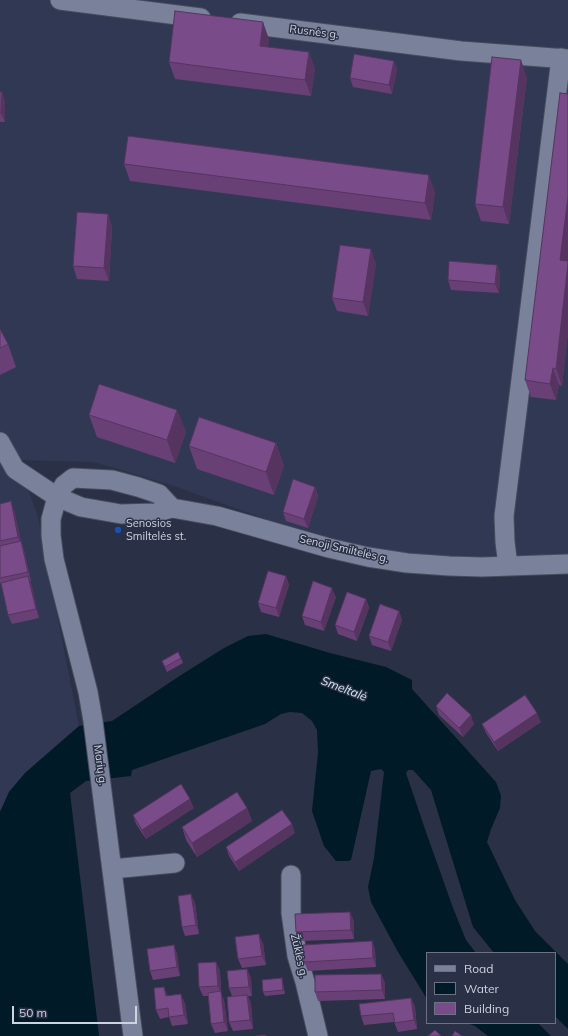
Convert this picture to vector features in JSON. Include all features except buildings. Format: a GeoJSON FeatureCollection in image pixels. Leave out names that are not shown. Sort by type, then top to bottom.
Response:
{"type":"FeatureCollection","features":[{"type":"Feature","properties":{"kind":"street","name":"Rusnės g."},"geometry":{"type":"LineString","coordinates":[[60,0],[461,51],[565,59]]}},
{"type":"Feature","properties":{"kind":"street"},"geometry":{"type":"LineString","coordinates":[[508,566],[504,516],[565,59]]}},
{"type":"Feature","properties":{"kind":"street","name":"Senoji Smiltelės g."},"geometry":{"type":"LineString","coordinates":[[0,442],[15,468],[57,498],[81,507],[121,514],[155,513],[172,508],[216,516],[329,548],[368,557],[407,563],[449,566],[568,564]]}},
{"type":"Feature","properties":{"kind":"street"},"geometry":{"type":"LineString","coordinates":[[57,498],[64,485],[73,478],[112,480],[159,494],[172,508]]}},
{"type":"Feature","properties":{"kind":"street","name":"Marių g."},"geometry":{"type":"LineString","coordinates":[[57,498],[51,519],[54,559],[88,692],[93,721],[103,788],[133,1036]]}},
{"type":"Feature","properties":{"kind":"street"},"geometry":{"type":"LineString","coordinates":[[112,869],[176,864]]}},
{"type":"Feature","properties":{"kind":"street","name":"Žūklės g."},"geometry":{"type":"LineString","coordinates":[[291,875],[290,914],[297,956],[318,1036]]}},
{"type":"Feature","properties":{"kind":"shaded area"},"geometry":{"type":"Polygon","coordinates":[[[0,0],[568,0],[568,558],[474,561],[409,556],[342,544],[290,528],[174,486],[92,462],[18,460],[38,517],[79,726],[25,773],[9,792],[0,812],[0,0]]]}},
{"type":"Feature","properties":{"kind":"water","name":"Smeltalė"},"geometry":{"type":"Polygon","coordinates":[[[266,634],[330,653],[386,667],[412,680],[412,689],[496,782],[501,796],[500,808],[487,842],[515,900],[535,931],[556,952],[493,952],[473,927],[431,790],[413,770],[408,770],[406,773],[453,908],[466,940],[475,952],[426,952],[426,997],[398,952],[371,902],[368,887],[374,858],[384,772],[381,769],[371,771],[351,860],[336,861],[324,846],[312,811],[318,753],[317,730],[312,721],[302,713],[290,712],[281,714],[265,724],[132,770],[131,776],[86,781],[70,793],[99,1036],[0,1036],[0,812],[9,792],[25,773],[79,726],[112,721],[224,648],[248,636],[266,634]]]}},
{"type":"Feature","properties":{"kind":"water"},"geometry":{"type":"Polygon","coordinates":[[[556,952],[568,964],[568,1029],[556,1017],[556,952]]]}},
{"type":"Feature","properties":{"kind":"water"},"geometry":{"type":"Polygon","coordinates":[[[470,1024],[539,1024],[551,1036],[488,1036],[475,1026],[470,1024]]]}},
{"type":"Feature","properties":{"kind":"place","name":"Senosios Smiltelės st."},"geometry":{"type":"Point","coordinates":[118,530]}}]}
